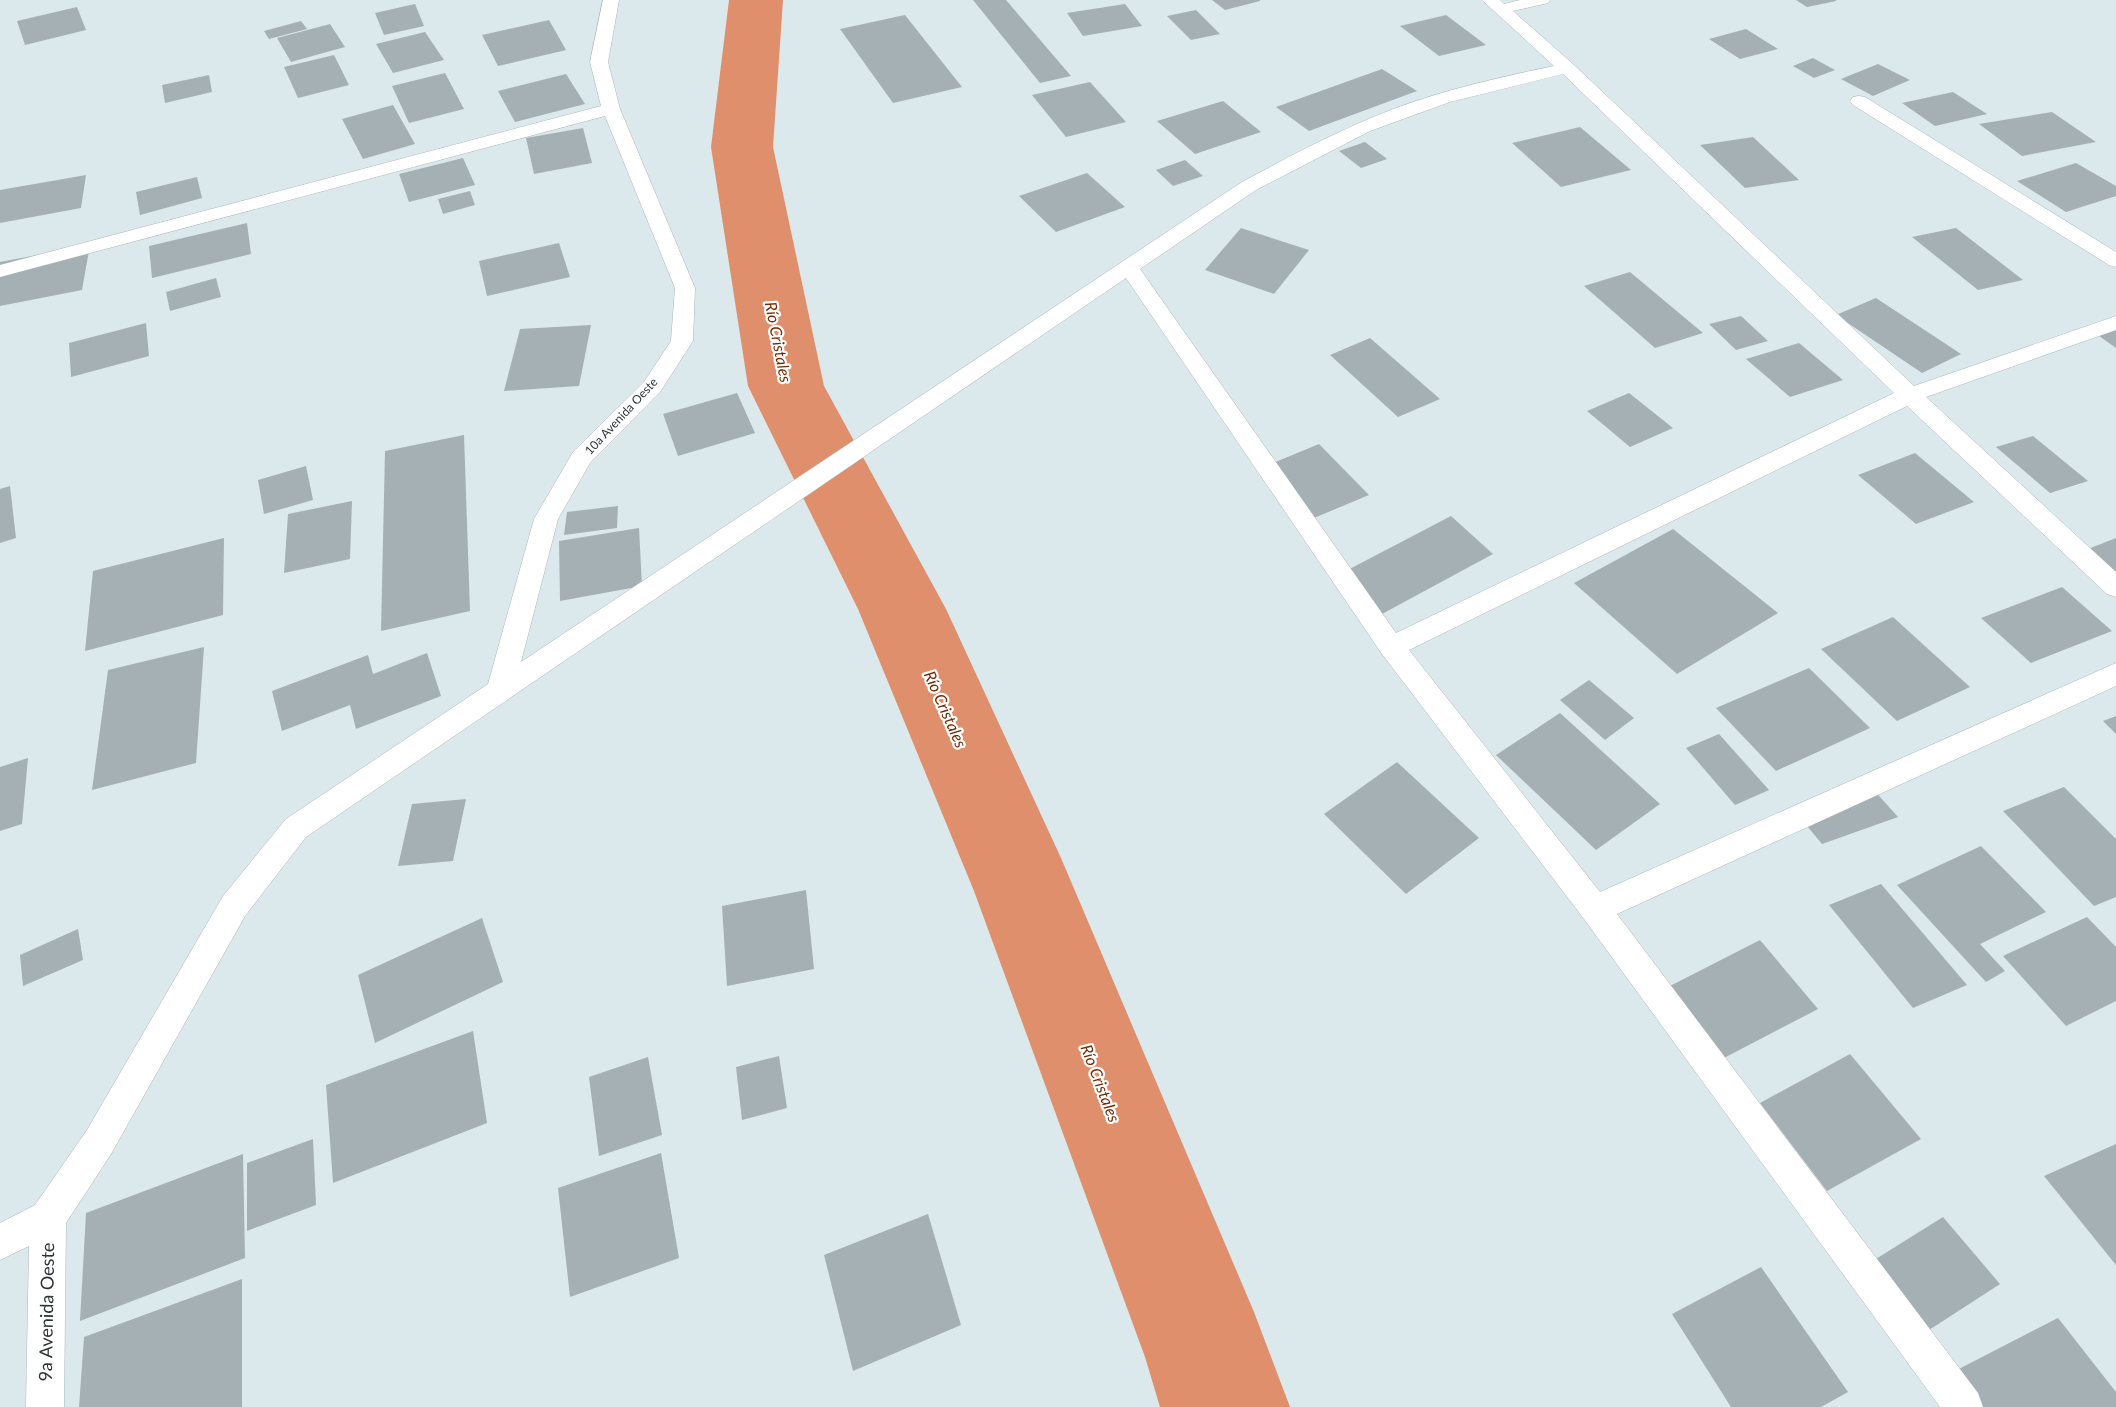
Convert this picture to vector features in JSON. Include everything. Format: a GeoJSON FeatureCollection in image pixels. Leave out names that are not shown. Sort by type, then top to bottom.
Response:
{"type":"FeatureCollection","features":[{"type":"Feature","properties":{"kind":"street","name":"10a Avenida Oeste"},"geometry":{"type":"LineString","coordinates":[[500,690],[546,519],[581,458],[652,387],[682,341],[685,288],[611,109],[600,62],[611,0]]}},
{"type":"Feature","properties":{"kind":"street"},"geometry":{"type":"LineString","coordinates":[[1496,4],[1542,0]]}},
{"type":"Feature","properties":{"kind":"street"},"geometry":{"type":"LineString","coordinates":[[1496,4],[1567,68],[1910,395],[2116,587]]}},
{"type":"Feature","properties":{"kind":"street"},"geometry":{"type":"LineString","coordinates":[[0,1242],[48,1218],[99,1142],[234,906],[296,828],[1249,186],[1326,144],[1404,111],[1492,84],[1567,68]]}},
{"type":"Feature","properties":{"kind":"street"},"geometry":{"type":"LineString","coordinates":[[1859,101],[2116,261]]}},
{"type":"Feature","properties":{"kind":"street"},"geometry":{"type":"LineString","coordinates":[[0,272],[611,109]]}},
{"type":"Feature","properties":{"kind":"street"},"geometry":{"type":"LineString","coordinates":[[1129,267],[1391,647],[1595,909],[1964,1407]]}},
{"type":"Feature","properties":{"kind":"street"},"geometry":{"type":"LineString","coordinates":[[1391,647],[1910,395],[2116,322]]}},
{"type":"Feature","properties":{"kind":"street"},"geometry":{"type":"LineString","coordinates":[[1595,909],[2116,674]]}},
{"type":"Feature","properties":{"kind":"street","name":"9a Avenida Oeste"},"geometry":{"type":"LineString","coordinates":[[45,1407],[48,1218]]}},
{"type":"Feature","properties":{"kind":"building"},"geometry":{"type":"Polygon","coordinates":[[[973,0],[1006,0],[1071,76],[1040,83],[973,0]]]}},
{"type":"Feature","properties":{"kind":"building"},"geometry":{"type":"Polygon","coordinates":[[[1212,0],[1260,0],[1260,1],[1225,10],[1212,0]]]}},
{"type":"Feature","properties":{"kind":"building"},"geometry":{"type":"Polygon","coordinates":[[[1796,0],[1836,0],[1836,1],[1807,7],[1796,0]]]}},
{"type":"Feature","properties":{"kind":"building"},"geometry":{"type":"Polygon","coordinates":[[[415,4],[424,26],[384,35],[375,13],[415,4]]]}},
{"type":"Feature","properties":{"kind":"building"},"geometry":{"type":"Polygon","coordinates":[[[1125,4],[1142,26],[1083,36],[1067,13],[1125,4]]]}},
{"type":"Feature","properties":{"kind":"building"},"geometry":{"type":"Polygon","coordinates":[[[77,7],[86,30],[25,45],[17,21],[77,7]]]}},
{"type":"Feature","properties":{"kind":"building"},"geometry":{"type":"Polygon","coordinates":[[[1196,10],[1220,34],[1191,40],[1167,16],[1196,10]]]}},
{"type":"Feature","properties":{"kind":"building"},"geometry":{"type":"Polygon","coordinates":[[[905,15],[962,87],[893,103],[840,29],[905,15]]]}},
{"type":"Feature","properties":{"kind":"building"},"geometry":{"type":"Polygon","coordinates":[[[1446,15],[1486,45],[1439,56],[1400,26],[1446,15]]]}},
{"type":"Feature","properties":{"kind":"building"},"geometry":{"type":"Polygon","coordinates":[[[549,20],[566,50],[498,66],[482,35],[549,20]]]}},
{"type":"Feature","properties":{"kind":"building"},"geometry":{"type":"Polygon","coordinates":[[[301,21],[307,29],[269,39],[264,31],[301,21]]]}},
{"type":"Feature","properties":{"kind":"building"},"geometry":{"type":"Polygon","coordinates":[[[330,24],[345,47],[291,62],[277,38],[330,24]]]}},
{"type":"Feature","properties":{"kind":"building"},"geometry":{"type":"Polygon","coordinates":[[[1746,29],[1778,49],[1740,59],[1709,39],[1746,29]]]}},
{"type":"Feature","properties":{"kind":"building"},"geometry":{"type":"Polygon","coordinates":[[[425,32],[444,60],[393,73],[376,44],[425,32]]]}},
{"type":"Feature","properties":{"kind":"building"},"geometry":{"type":"Polygon","coordinates":[[[334,55],[349,85],[298,98],[284,67],[334,55]]]}},
{"type":"Feature","properties":{"kind":"building"},"geometry":{"type":"Polygon","coordinates":[[[1813,58],[1835,70],[1814,78],[1793,66],[1813,58]]]}},
{"type":"Feature","properties":{"kind":"building"},"geometry":{"type":"Polygon","coordinates":[[[1878,64],[1910,80],[1873,96],[1841,79],[1878,64]]]}},
{"type":"Feature","properties":{"kind":"building"},"geometry":{"type":"Polygon","coordinates":[[[1382,69],[1417,91],[1309,131],[1276,107],[1382,69]]]}},
{"type":"Feature","properties":{"kind":"building"},"geometry":{"type":"Polygon","coordinates":[[[445,73],[464,109],[409,123],[392,86],[445,73]]]}},
{"type":"Feature","properties":{"kind":"building"},"geometry":{"type":"Polygon","coordinates":[[[566,74],[585,104],[515,122],[498,91],[566,74]]]}},
{"type":"Feature","properties":{"kind":"building"},"geometry":{"type":"Polygon","coordinates":[[[209,75],[212,92],[165,103],[162,85],[209,75]]]}},
{"type":"Feature","properties":{"kind":"building"},"geometry":{"type":"Polygon","coordinates":[[[1090,82],[1126,122],[1066,137],[1032,95],[1090,82]]]}},
{"type":"Feature","properties":{"kind":"building"},"geometry":{"type":"Polygon","coordinates":[[[1953,92],[1987,114],[1935,126],[1902,103],[1953,92]]]}},
{"type":"Feature","properties":{"kind":"building"},"geometry":{"type":"Polygon","coordinates":[[[1223,101],[1261,132],[1195,154],[1157,121],[1223,101]]]}},
{"type":"Feature","properties":{"kind":"building"},"geometry":{"type":"Polygon","coordinates":[[[393,105],[415,144],[363,159],[342,119],[393,105]]]}},
{"type":"Feature","properties":{"kind":"building"},"geometry":{"type":"Polygon","coordinates":[[[2052,112],[2096,142],[2022,156],[1979,124],[2052,112]]]}},
{"type":"Feature","properties":{"kind":"building"},"geometry":{"type":"Polygon","coordinates":[[[1580,127],[1631,170],[1561,187],[1512,143],[1580,127]]]}},
{"type":"Feature","properties":{"kind":"building"},"geometry":{"type":"Polygon","coordinates":[[[583,128],[592,163],[534,174],[526,138],[583,128]]]}},
{"type":"Feature","properties":{"kind":"building"},"geometry":{"type":"Polygon","coordinates":[[[1753,137],[1799,180],[1745,188],[1700,145],[1753,137]]]}},
{"type":"Feature","properties":{"kind":"building"},"geometry":{"type":"Polygon","coordinates":[[[1365,142],[1387,159],[1361,168],[1339,151],[1365,142]]]}},
{"type":"Feature","properties":{"kind":"building"},"geometry":{"type":"Polygon","coordinates":[[[463,158],[475,185],[409,202],[399,174],[463,158]]]}},
{"type":"Feature","properties":{"kind":"building"},"geometry":{"type":"Polygon","coordinates":[[[1185,160],[1203,176],[1173,186],[1156,170],[1185,160]]]}},
{"type":"Feature","properties":{"kind":"building"},"geometry":{"type":"Polygon","coordinates":[[[2076,163],[2116,186],[2116,196],[2066,212],[2017,181],[2076,163]]]}},
{"type":"Feature","properties":{"kind":"building"},"geometry":{"type":"Polygon","coordinates":[[[1087,173],[1125,207],[1056,232],[1019,196],[1087,173]]]}},
{"type":"Feature","properties":{"kind":"building"},"geometry":{"type":"Polygon","coordinates":[[[86,175],[81,208],[0,223],[0,190],[86,175]]]}},
{"type":"Feature","properties":{"kind":"building"},"geometry":{"type":"Polygon","coordinates":[[[197,177],[202,198],[140,215],[136,192],[197,177]]]}},
{"type":"Feature","properties":{"kind":"building"},"geometry":{"type":"Polygon","coordinates":[[[470,191],[475,205],[443,214],[438,199],[470,191]]]}},
{"type":"Feature","properties":{"kind":"building"},"geometry":{"type":"Polygon","coordinates":[[[247,223],[251,254],[152,278],[149,246],[247,223]]]}},
{"type":"Feature","properties":{"kind":"building"},"geometry":{"type":"Polygon","coordinates":[[[1241,228],[1309,250],[1274,294],[1205,270],[1241,228]]]}},
{"type":"Feature","properties":{"kind":"building"},"geometry":{"type":"Polygon","coordinates":[[[1956,228],[2023,280],[1978,290],[1912,237],[1956,228]]]}},
{"type":"Feature","properties":{"kind":"building"},"geometry":{"type":"Polygon","coordinates":[[[559,243],[570,277],[487,296],[479,261],[559,243]]]}},
{"type":"Feature","properties":{"kind":"building"},"geometry":{"type":"Polygon","coordinates":[[[90,245],[82,290],[0,306],[0,262],[90,245]]]}},
{"type":"Feature","properties":{"kind":"building"},"geometry":{"type":"Polygon","coordinates":[[[1630,272],[1703,333],[1655,348],[1584,286],[1630,272]]]}},
{"type":"Feature","properties":{"kind":"building"},"geometry":{"type":"Polygon","coordinates":[[[216,278],[221,297],[170,311],[166,292],[216,278]]]}},
{"type":"Feature","properties":{"kind":"building"},"geometry":{"type":"Polygon","coordinates":[[[1876,298],[1961,354],[1922,373],[1836,315],[1876,298]]]}},
{"type":"Feature","properties":{"kind":"building"},"geometry":{"type":"Polygon","coordinates":[[[1741,316],[1768,341],[1736,350],[1709,324],[1741,316]]]}},
{"type":"Feature","properties":{"kind":"building"},"geometry":{"type":"Polygon","coordinates":[[[146,323],[149,356],[71,377],[69,343],[146,323]]]}},
{"type":"Feature","properties":{"kind":"building"},"geometry":{"type":"Polygon","coordinates":[[[591,325],[579,386],[504,391],[520,329],[591,325]]]}},
{"type":"Feature","properties":{"kind":"building"},"geometry":{"type":"Polygon","coordinates":[[[2116,327],[2116,348],[2095,333],[2116,327]]]}},
{"type":"Feature","properties":{"kind":"building"},"geometry":{"type":"Polygon","coordinates":[[[1370,338],[1440,399],[1398,417],[1330,355],[1370,338]]]}},
{"type":"Feature","properties":{"kind":"building"},"geometry":{"type":"Polygon","coordinates":[[[1799,343],[1843,380],[1790,397],[1746,359],[1799,343]]]}},
{"type":"Feature","properties":{"kind":"building"},"geometry":{"type":"Polygon","coordinates":[[[737,393],[755,433],[678,456],[663,414],[737,393]]]}},
{"type":"Feature","properties":{"kind":"building"},"geometry":{"type":"Polygon","coordinates":[[[1629,393],[1673,428],[1630,447],[1587,411],[1629,393]]]}},
{"type":"Feature","properties":{"kind":"building"},"geometry":{"type":"Polygon","coordinates":[[[464,435],[470,611],[381,631],[385,451],[464,435]]]}},
{"type":"Feature","properties":{"kind":"building"},"geometry":{"type":"Polygon","coordinates":[[[2033,436],[2088,481],[2050,493],[1996,447],[2033,436]]]}},
{"type":"Feature","properties":{"kind":"building"},"geometry":{"type":"Polygon","coordinates":[[[1319,444],[1369,495],[1314,518],[1266,466],[1319,444]]]}},
{"type":"Feature","properties":{"kind":"building"},"geometry":{"type":"Polygon","coordinates":[[[1915,453],[1974,502],[1916,524],[1858,475],[1915,453]]]}},
{"type":"Feature","properties":{"kind":"building"},"geometry":{"type":"Polygon","coordinates":[[[306,466],[313,500],[264,514],[258,480],[306,466]]]}},
{"type":"Feature","properties":{"kind":"building"},"geometry":{"type":"Polygon","coordinates":[[[10,486],[16,538],[0,543],[0,489],[10,486]]]}},
{"type":"Feature","properties":{"kind":"building"},"geometry":{"type":"Polygon","coordinates":[[[352,501],[350,559],[284,573],[288,514],[352,501]]]}},
{"type":"Feature","properties":{"kind":"building"},"geometry":{"type":"Polygon","coordinates":[[[618,506],[617,528],[564,535],[567,512],[618,506]]]}},
{"type":"Feature","properties":{"kind":"building"},"geometry":{"type":"Polygon","coordinates":[[[1451,516],[1493,554],[1382,614],[1340,574],[1451,516]]]}},
{"type":"Feature","properties":{"kind":"building"},"geometry":{"type":"Polygon","coordinates":[[[639,528],[642,586],[560,601],[559,541],[639,528]]]}},
{"type":"Feature","properties":{"kind":"building"},"geometry":{"type":"Polygon","coordinates":[[[1673,529],[1778,613],[1677,674],[1574,583],[1673,529]]]}},
{"type":"Feature","properties":{"kind":"building"},"geometry":{"type":"Polygon","coordinates":[[[224,538],[223,615],[85,651],[93,571],[224,538]]]}},
{"type":"Feature","properties":{"kind":"building"},"geometry":{"type":"Polygon","coordinates":[[[2116,538],[2116,578],[2083,551],[2116,538]]]}},
{"type":"Feature","properties":{"kind":"building"},"geometry":{"type":"Polygon","coordinates":[[[2062,587],[2112,631],[2031,663],[1981,618],[2062,587]]]}},
{"type":"Feature","properties":{"kind":"building"},"geometry":{"type":"Polygon","coordinates":[[[1893,617],[1970,687],[1897,721],[1821,649],[1893,617]]]}},
{"type":"Feature","properties":{"kind":"building"},"geometry":{"type":"Polygon","coordinates":[[[204,647],[196,763],[92,790],[108,670],[204,647]]]}},
{"type":"Feature","properties":{"kind":"building"},"geometry":{"type":"Polygon","coordinates":[[[427,653],[441,696],[356,729],[350,705],[282,731],[272,691],[368,655],[373,674],[427,653]]]}},
{"type":"Feature","properties":{"kind":"building"},"geometry":{"type":"Polygon","coordinates":[[[1809,668],[1870,728],[1776,771],[1716,708],[1809,668]]]}},
{"type":"Feature","properties":{"kind":"building"},"geometry":{"type":"Polygon","coordinates":[[[1589,680],[1634,718],[1605,740],[1560,700],[1589,680]]]}},
{"type":"Feature","properties":{"kind":"building"},"geometry":{"type":"Polygon","coordinates":[[[1560,713],[1660,804],[1596,850],[1496,755],[1560,713]]]}},
{"type":"Feature","properties":{"kind":"building"},"geometry":{"type":"Polygon","coordinates":[[[2116,716],[2116,734],[2103,721],[2116,716]]]}},
{"type":"Feature","properties":{"kind":"building"},"geometry":{"type":"Polygon","coordinates":[[[1719,734],[1769,790],[1735,805],[1686,748],[1719,734]]]}},
{"type":"Feature","properties":{"kind":"building"},"geometry":{"type":"Polygon","coordinates":[[[28,758],[22,824],[0,831],[0,767],[28,758]]]}},
{"type":"Feature","properties":{"kind":"building"},"geometry":{"type":"Polygon","coordinates":[[[1397,762],[1479,838],[1406,894],[1324,814],[1397,762]]]}},
{"type":"Feature","properties":{"kind":"building"},"geometry":{"type":"Polygon","coordinates":[[[2064,787],[2116,839],[2116,897],[2094,906],[2003,811],[2064,787]]]}},
{"type":"Feature","properties":{"kind":"building"},"geometry":{"type":"Polygon","coordinates":[[[1872,788],[1898,817],[1822,844],[1797,814],[1872,788]]]}},
{"type":"Feature","properties":{"kind":"building"},"geometry":{"type":"Polygon","coordinates":[[[466,799],[453,861],[398,866],[412,804],[466,799]]]}},
{"type":"Feature","properties":{"kind":"building"},"geometry":{"type":"Polygon","coordinates":[[[1981,846],[2046,912],[1980,944],[2005,971],[1986,982],[1897,885],[1981,846]]]}},
{"type":"Feature","properties":{"kind":"building"},"geometry":{"type":"Polygon","coordinates":[[[1881,884],[1967,985],[1913,1008],[1829,905],[1881,884]]]}},
{"type":"Feature","properties":{"kind":"building"},"geometry":{"type":"Polygon","coordinates":[[[806,890],[814,969],[727,986],[722,906],[806,890]]]}},
{"type":"Feature","properties":{"kind":"building"},"geometry":{"type":"Polygon","coordinates":[[[2087,917],[2116,947],[2116,1001],[2066,1026],[2003,956],[2087,917]]]}},
{"type":"Feature","properties":{"kind":"building"},"geometry":{"type":"Polygon","coordinates":[[[482,918],[503,982],[375,1043],[358,975],[482,918]]]}},
{"type":"Feature","properties":{"kind":"building"},"geometry":{"type":"Polygon","coordinates":[[[78,929],[83,960],[23,986],[20,955],[78,929]]]}},
{"type":"Feature","properties":{"kind":"building"},"geometry":{"type":"Polygon","coordinates":[[[1760,940],[1818,1009],[1724,1058],[1668,987],[1760,940]]]}},
{"type":"Feature","properties":{"kind":"building"},"geometry":{"type":"Polygon","coordinates":[[[473,1031],[487,1123],[333,1183],[326,1085],[473,1031]]]}},
{"type":"Feature","properties":{"kind":"building"},"geometry":{"type":"Polygon","coordinates":[[[1850,1054],[1921,1139],[1827,1191],[1760,1103],[1850,1054]]]}},
{"type":"Feature","properties":{"kind":"building"},"geometry":{"type":"Polygon","coordinates":[[[779,1056],[787,1108],[742,1120],[736,1067],[779,1056]]]}},
{"type":"Feature","properties":{"kind":"building"},"geometry":{"type":"Polygon","coordinates":[[[648,1057],[662,1135],[599,1156],[589,1077],[648,1057]]]}},
{"type":"Feature","properties":{"kind":"building"},"geometry":{"type":"Polygon","coordinates":[[[313,1139],[316,1205],[247,1231],[247,1163],[313,1139]]]}},
{"type":"Feature","properties":{"kind":"building"},"geometry":{"type":"Polygon","coordinates":[[[2116,1144],[2116,1265],[2044,1176],[2116,1144]]]}},
{"type":"Feature","properties":{"kind":"building"},"geometry":{"type":"Polygon","coordinates":[[[661,1153],[679,1258],[570,1297],[558,1188],[661,1153]]]}},
{"type":"Feature","properties":{"kind":"building"},"geometry":{"type":"Polygon","coordinates":[[[243,1154],[245,1258],[80,1321],[86,1213],[243,1154]]]}},
{"type":"Feature","properties":{"kind":"building"},"geometry":{"type":"Polygon","coordinates":[[[928,1214],[961,1325],[853,1371],[824,1255],[928,1214]]]}},
{"type":"Feature","properties":{"kind":"building"},"geometry":{"type":"Polygon","coordinates":[[[1943,1217],[2000,1284],[1926,1332],[1871,1262],[1943,1217]]]}},
{"type":"Feature","properties":{"kind":"building"},"geometry":{"type":"Polygon","coordinates":[[[1761,1267],[1848,1392],[1821,1407],[1731,1407],[1672,1314],[1761,1267]]]}},
{"type":"Feature","properties":{"kind":"building"},"geometry":{"type":"Polygon","coordinates":[[[242,1279],[242,1407],[79,1407],[84,1337],[242,1279]]]}},
{"type":"Feature","properties":{"kind":"building"},"geometry":{"type":"Polygon","coordinates":[[[2058,1318],[2116,1392],[2116,1407],[1975,1407],[1951,1373],[2058,1318]]]}},
{"type":"Feature","properties":{"kind":"waterway","name":"Río Cristales"},"geometry":{"type":"LineString","coordinates":[[756,0],[742,147],[786,386],[902,609],[1025,891],[1209,1357],[1225,1407]]}}]}
